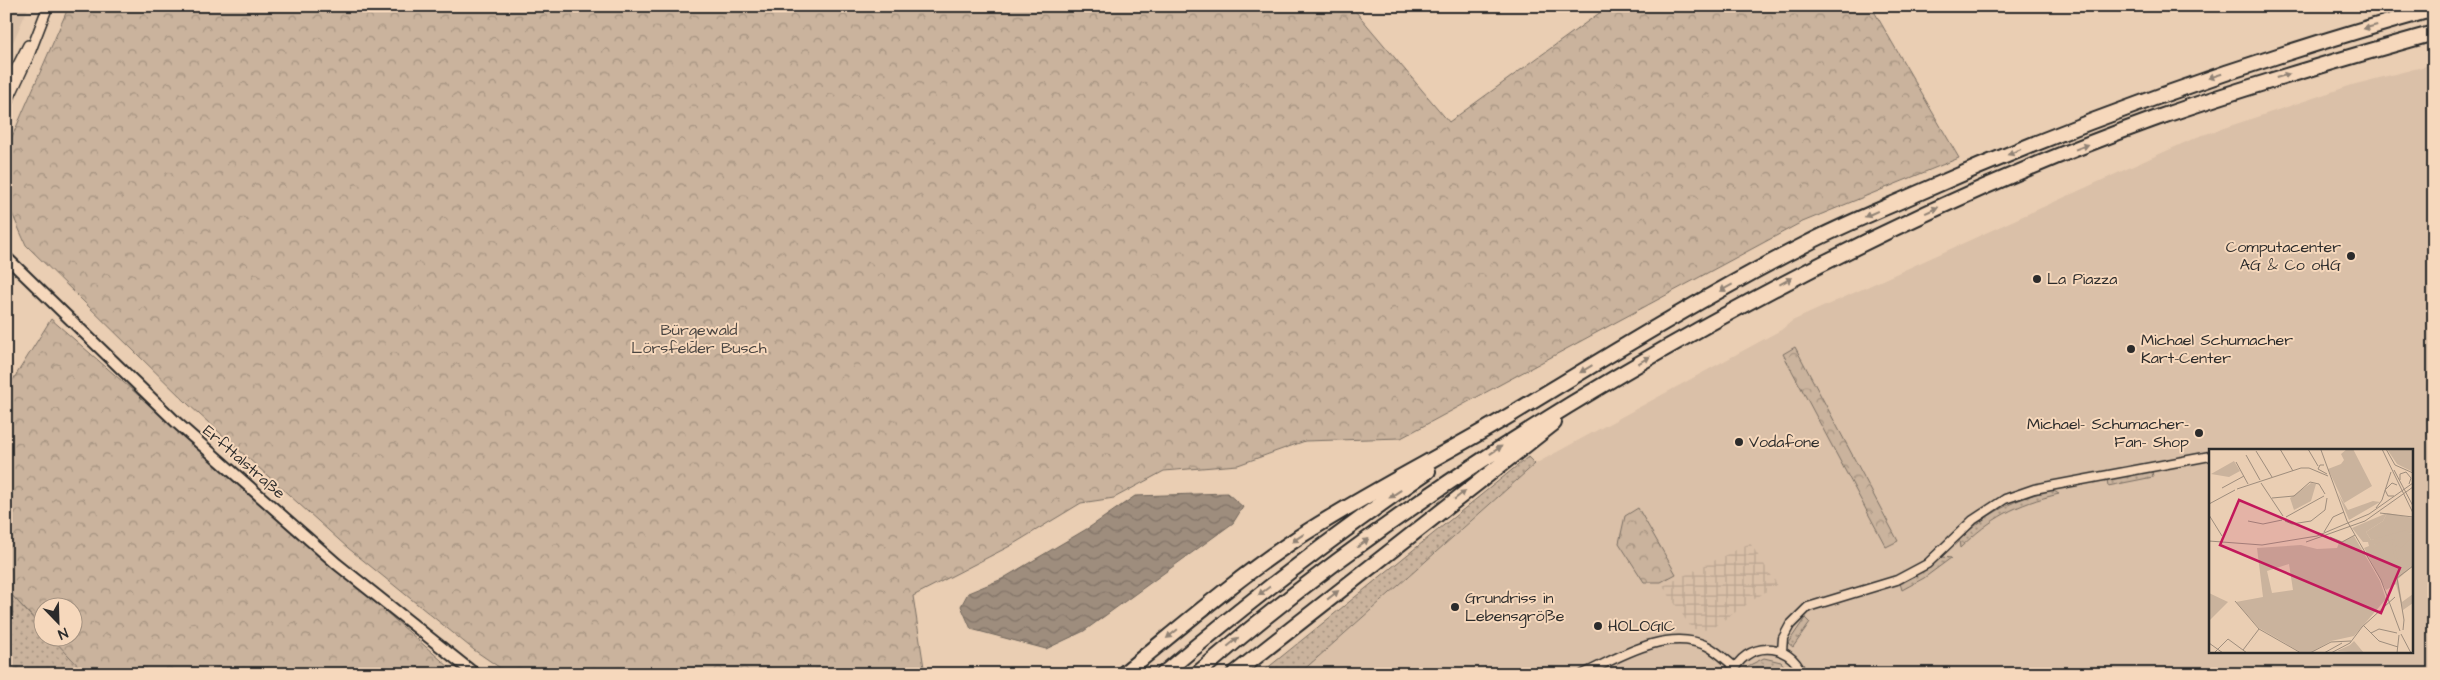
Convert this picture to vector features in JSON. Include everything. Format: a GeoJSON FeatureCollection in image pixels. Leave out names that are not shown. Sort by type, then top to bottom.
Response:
{"type":"FeatureCollection","features":[{"type":"Feature","properties":{"kind":"highway"},"geometry":{"type":"LineString","coordinates":[[1123,674],[1237,582],[1299,537],[1507,417],[1668,319],[1810,242],[2072,127],[2179,88],[2343,34],[2434,9]]}},
{"type":"Feature","properties":{"kind":"highway"},"geometry":{"type":"LineString","coordinates":[[1197,674],[1238,638],[1389,524],[1519,434],[1703,326],[1804,271],[1909,220],[2015,174],[2154,120],[2261,82],[2434,33]]}},
{"type":"Feature","properties":{"kind":"highway"},"geometry":{"type":"LineString","coordinates":[[1234,674],[1602,385]]}},
{"type":"Feature","properties":{"kind":"highway"},"geometry":{"type":"LineString","coordinates":[[1163,674],[1237,612],[1372,509],[1507,417]]}},
{"type":"Feature","properties":{"kind":"main road","name":"Erfttalstraße"},"geometry":{"type":"LineString","coordinates":[[6,257],[184,429],[337,564],[475,674]]}},
{"type":"Feature","properties":{"kind":"street"},"geometry":{"type":"LineString","coordinates":[[6,105],[28,58],[48,6]]}},
{"type":"Feature","properties":{"kind":"street"},"geometry":{"type":"LineString","coordinates":[[6,88],[40,25]]}},
{"type":"Feature","properties":{"kind":"street"},"geometry":{"type":"LineString","coordinates":[[1782,652],[1783,638],[1790,625],[1808,607],[1897,580],[1927,564],[1973,520],[2005,500],[2034,489],[2209,456]]}},
{"type":"Feature","properties":{"kind":"street"},"geometry":{"type":"LineString","coordinates":[[1584,674],[1631,652],[1666,640],[1686,640],[1707,646],[1733,670],[1750,652],[1761,649],[1782,652],[1792,658],[1802,674]]}},
{"type":"Feature","properties":{"kind":"shaded area"},"geometry":{"type":"Polygon","coordinates":[[[6,6],[29,6],[6,58],[6,6]]]}},
{"type":"Feature","properties":{"kind":"shaded area"},"geometry":{"type":"Polygon","coordinates":[[[2434,64],[2434,674],[1299,674],[1535,464],[1781,330],[1792,321],[2197,137],[2352,85],[2434,64]]]}},
{"type":"Feature","properties":{"kind":"shaded area"},"geometry":{"type":"Polygon","coordinates":[[[1750,543],[1777,584],[1709,630],[1692,629],[1663,586],[1750,543]]]}},
{"type":"Feature","properties":{"kind":"green space","name":"Bürgewald Lörsfelder Busch"},"geometry":{"type":"Polygon","coordinates":[[[69,6],[1351,6],[1449,122],[1609,6],[1871,6],[1959,158],[1800,223],[1401,438],[1305,441],[1238,465],[1164,471],[1114,498],[1081,503],[1010,546],[913,596],[925,674],[509,674],[474,650],[348,548],[189,405],[26,245],[7,202],[8,146],[69,6]]]}},
{"type":"Feature","properties":{"kind":"green space"},"geometry":{"type":"Polygon","coordinates":[[[51,319],[457,674],[86,674],[61,648],[82,648],[82,598],[32,598],[32,616],[6,589],[6,391],[51,319]]]}},
{"type":"Feature","properties":{"kind":"green space"},"geometry":{"type":"Polygon","coordinates":[[[1795,347],[1898,541],[1886,547],[1783,354],[1795,347]]]}},
{"type":"Feature","properties":{"kind":"green space"},"geometry":{"type":"Polygon","coordinates":[[[1528,457],[1535,464],[1299,674],[1260,674],[1528,457]]]}},
{"type":"Feature","properties":{"kind":"green space"},"geometry":{"type":"Polygon","coordinates":[[[2152,471],[2153,477],[2108,486],[2107,479],[2152,471]]]}},
{"type":"Feature","properties":{"kind":"green space"},"geometry":{"type":"Polygon","coordinates":[[[2052,490],[2059,494],[2030,502],[1994,520],[1960,548],[1959,540],[1980,522],[2002,508],[2038,493],[2052,490]]]}},
{"type":"Feature","properties":{"kind":"green space"},"geometry":{"type":"Polygon","coordinates":[[[1638,508],[1676,574],[1661,582],[1644,582],[1619,543],[1625,516],[1638,508]]]}},
{"type":"Feature","properties":{"kind":"green space"},"geometry":{"type":"Polygon","coordinates":[[[1942,557],[1951,558],[1924,578],[1902,590],[1900,583],[1942,557]]]}},
{"type":"Feature","properties":{"kind":"green space"},"geometry":{"type":"Polygon","coordinates":[[[6,589],[32,617],[32,648],[82,648],[82,642],[168,674],[6,674],[6,589]]]}},
{"type":"Feature","properties":{"kind":"green space"},"geometry":{"type":"Polygon","coordinates":[[[1805,618],[1810,623],[1793,647],[1788,643],[1805,618]]]}},
{"type":"Feature","properties":{"kind":"green space"},"geometry":{"type":"Polygon","coordinates":[[[1764,658],[1781,662],[1791,674],[1742,674],[1748,666],[1764,658]]]}},
{"type":"Feature","properties":{"kind":"water"},"geometry":{"type":"Polygon","coordinates":[[[1227,493],[1243,507],[1233,523],[1084,631],[1046,649],[971,629],[961,606],[968,593],[1002,579],[1090,527],[1135,496],[1227,493]]]}},
{"type":"Feature","properties":{"kind":"place","name":"Computacenter AG & Co oHG"},"geometry":{"type":"Point","coordinates":[2351,256]}},
{"type":"Feature","properties":{"kind":"place","name":"La Piazza"},"geometry":{"type":"Point","coordinates":[2037,279]}},
{"type":"Feature","properties":{"kind":"place","name":"Michael Schumacher Kart-Center"},"geometry":{"type":"Point","coordinates":[2131,349]}},
{"type":"Feature","properties":{"kind":"place","name":"Michael- Schumacher- Fan- Shop"},"geometry":{"type":"Point","coordinates":[2199,433]}},
{"type":"Feature","properties":{"kind":"place","name":"Vodafone"},"geometry":{"type":"Point","coordinates":[1739,442]}},
{"type":"Feature","properties":{"kind":"place","name":"Grundriss in Lebensgröße"},"geometry":{"type":"Point","coordinates":[1455,607]}},
{"type":"Feature","properties":{"kind":"place","name":"HOLOGIC"},"geometry":{"type":"Point","coordinates":[1598,626]}}]}
